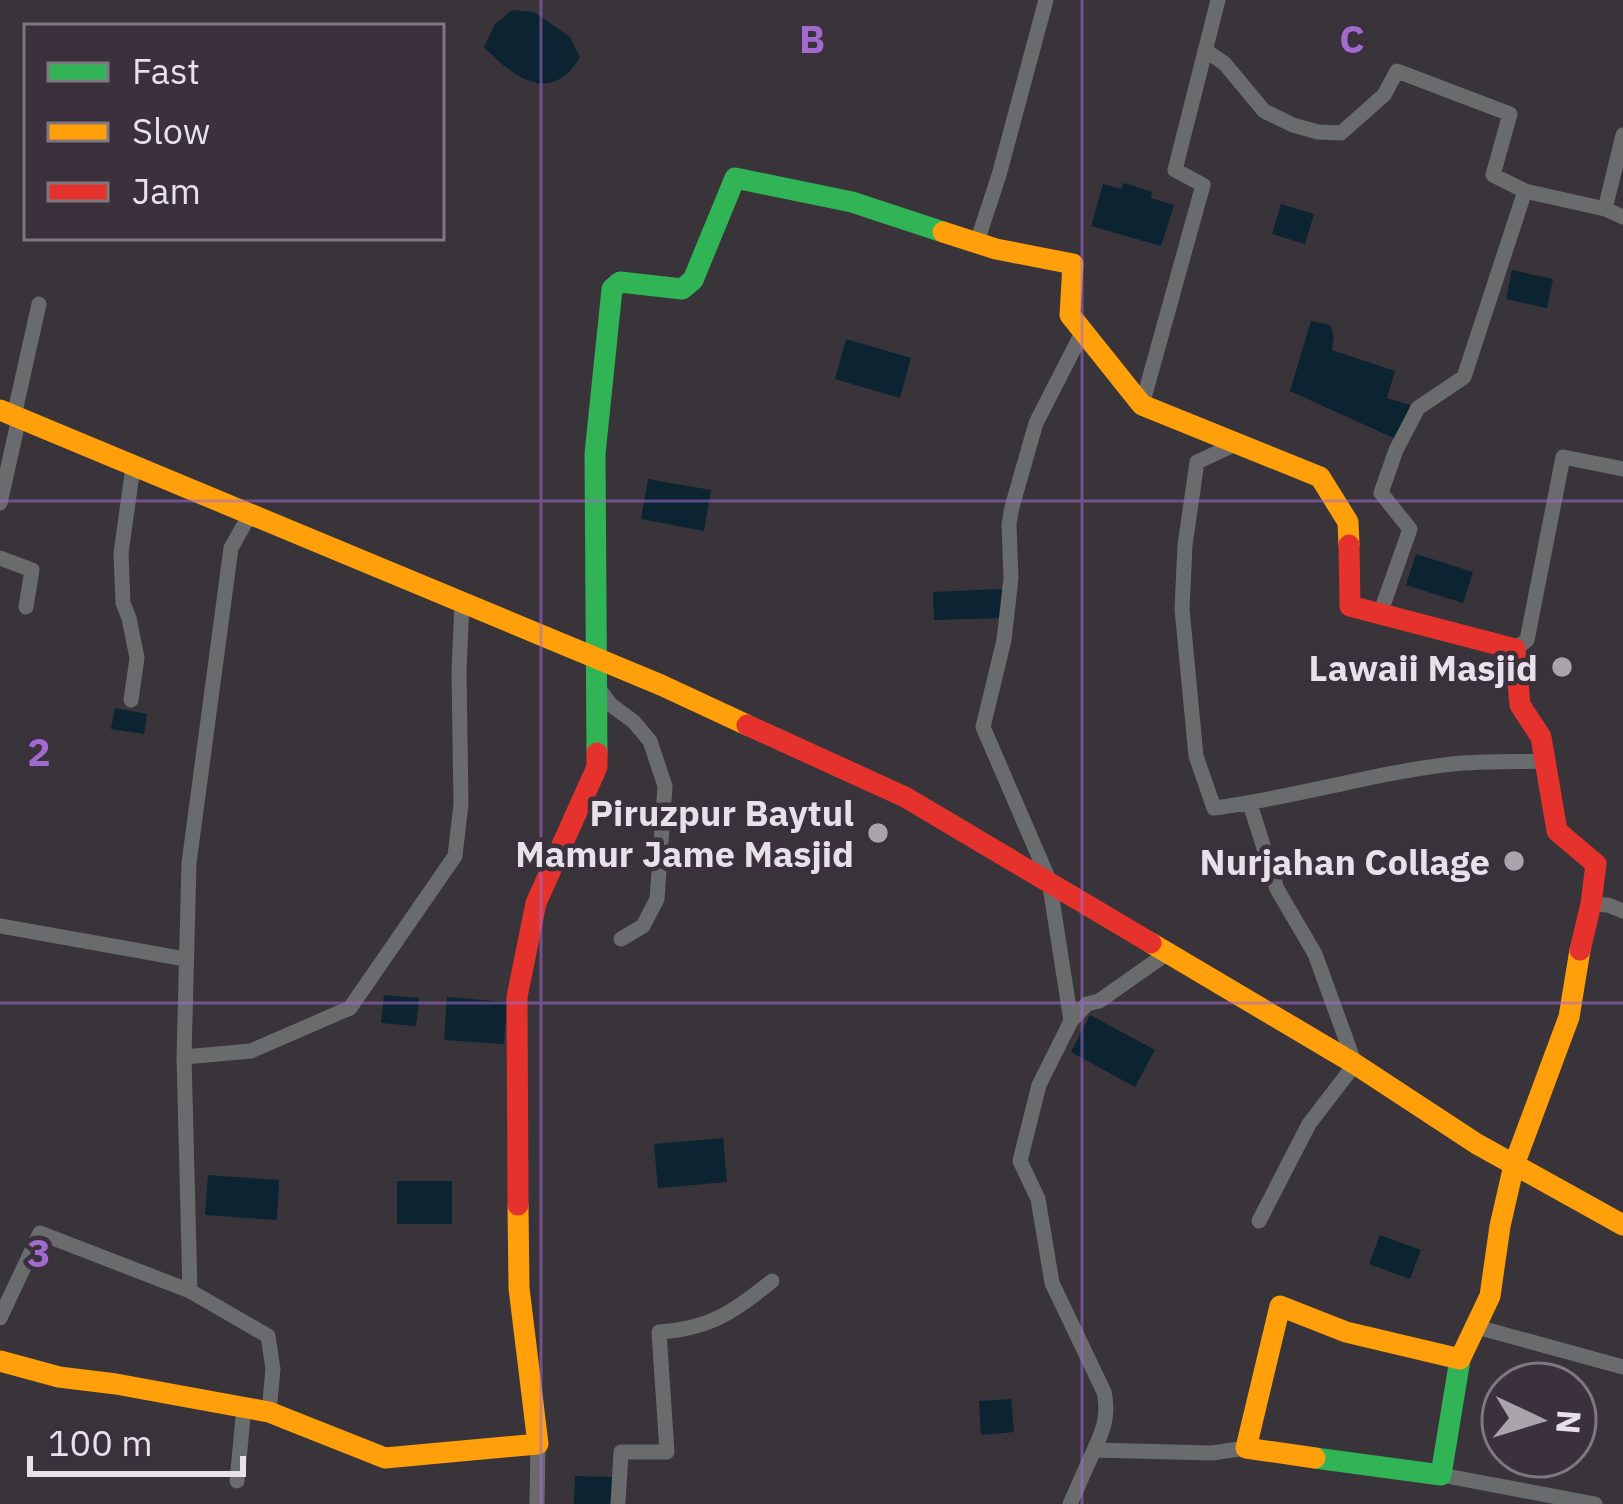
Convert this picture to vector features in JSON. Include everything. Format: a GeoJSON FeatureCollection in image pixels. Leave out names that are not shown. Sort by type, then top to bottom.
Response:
{"type":"FeatureCollection","features":[{"type":"Feature","properties":{"kind":"main road"},"geometry":{"type":"LineString","coordinates":[[0,1361],[59,1376],[269,1412],[385,1459],[538,1444],[519,1288],[517,997],[536,903],[597,767],[596,454],[613,289],[620,283],[682,290],[693,280],[735,178],[852,202],[977,242],[1073,264],[1070,315],[1142,405],[1320,477],[1348,522],[1350,606],[1515,649],[1520,705],[1541,737],[1557,831],[1596,864],[1569,1016],[1514,1165],[1490,1296],[1460,1359],[1442,1475],[1246,1448],[1280,1306],[1346,1332],[1460,1359]]}},
{"type":"Feature","properties":{"kind":"main road"},"geometry":{"type":"LineString","coordinates":[[11,415],[596,658],[905,796],[1355,1064],[1477,1144],[1623,1225]]}},
{"type":"Feature","properties":{"kind":"street"},"geometry":{"type":"LineString","coordinates":[[977,242],[1046,0]]}},
{"type":"Feature","properties":{"kind":"street"},"geometry":{"type":"LineString","coordinates":[[1142,405],[1203,185],[1175,170],[1218,0]]}},
{"type":"Feature","properties":{"kind":"street"},"geometry":{"type":"LineString","coordinates":[[1205,50],[1225,64],[1264,111],[1318,132],[1341,133],[1384,94],[1397,71],[1510,114],[1493,175],[1525,191],[1623,217]]}},
{"type":"Feature","properties":{"kind":"street"},"geometry":{"type":"LineString","coordinates":[[1605,209],[1623,135]]}},
{"type":"Feature","properties":{"kind":"street"},"geometry":{"type":"LineString","coordinates":[[1380,614],[1410,530],[1381,493],[1418,408],[1464,377],[1525,191]]}},
{"type":"Feature","properties":{"kind":"street"},"geometry":{"type":"LineString","coordinates":[[0,503],[11,415],[39,304]]}},
{"type":"Feature","properties":{"kind":"street"},"geometry":{"type":"LineString","coordinates":[[1071,1021],[1049,880],[983,728],[1004,640],[1012,507],[1036,423],[1083,331]]}},
{"type":"Feature","properties":{"kind":"street"},"geometry":{"type":"LineString","coordinates":[[1238,443],[1197,462],[1184,545],[1182,609],[1196,756],[1214,808],[1452,764],[1545,761]]}},
{"type":"Feature","properties":{"kind":"street"},"geometry":{"type":"LineString","coordinates":[[1515,649],[1527,640],[1563,458],[1623,470]]}},
{"type":"Feature","properties":{"kind":"street"},"geometry":{"type":"LineString","coordinates":[[131,700],[137,658],[123,603],[121,553],[133,467]]}},
{"type":"Feature","properties":{"kind":"street"},"geometry":{"type":"LineString","coordinates":[[190,1291],[184,1057],[189,863],[230,548],[249,516]]}},
{"type":"Feature","properties":{"kind":"street"},"geometry":{"type":"LineString","coordinates":[[0,558],[32,570],[26,607]]}},
{"type":"Feature","properties":{"kind":"street"},"geometry":{"type":"LineString","coordinates":[[184,1057],[251,1051],[350,1008],[455,856],[462,602]]}},
{"type":"Feature","properties":{"kind":"street"},"geometry":{"type":"LineString","coordinates":[[597,686],[650,741],[665,786],[657,898],[643,926],[620,939]]}},
{"type":"Feature","properties":{"kind":"street"},"geometry":{"type":"LineString","coordinates":[[1250,804],[1277,889],[1315,954],[1355,1064],[1309,1124],[1259,1221]]}},
{"type":"Feature","properties":{"kind":"street"},"geometry":{"type":"LineString","coordinates":[[1592,904],[1623,911]]}},
{"type":"Feature","properties":{"kind":"street"},"geometry":{"type":"LineString","coordinates":[[0,926],[185,959]]}},
{"type":"Feature","properties":{"kind":"street"},"geometry":{"type":"LineString","coordinates":[[1070,1504],[1108,1410],[1104,1392],[1052,1283],[1038,1199],[1020,1161],[1039,1085],[1071,1021],[1087,1004],[1099,1001],[1169,952]]}},
{"type":"Feature","properties":{"kind":"street"},"geometry":{"type":"LineString","coordinates":[[0,1318],[40,1233],[190,1291],[268,1336],[273,1370],[269,1412]]}},
{"type":"Feature","properties":{"kind":"street"},"geometry":{"type":"LineString","coordinates":[[618,1504],[621,1451],[667,1452],[659,1332],[712,1323],[772,1281]]}},
{"type":"Feature","properties":{"kind":"street"},"geometry":{"type":"LineString","coordinates":[[1477,1328],[1623,1367]]}},
{"type":"Feature","properties":{"kind":"street"},"geometry":{"type":"LineString","coordinates":[[237,1481],[244,1407]]}},
{"type":"Feature","properties":{"kind":"street"},"geometry":{"type":"LineString","coordinates":[[537,1504],[538,1444]]}},
{"type":"Feature","properties":{"kind":"street"},"geometry":{"type":"LineString","coordinates":[[1094,1450],[1212,1454],[1246,1448]]}},
{"type":"Feature","properties":{"kind":"street"},"geometry":{"type":"LineString","coordinates":[[1442,1475],[1595,1504]]}},
{"type":"Feature","properties":{"kind":"water"},"geometry":{"type":"Polygon","coordinates":[[[512,10],[534,12],[570,37],[580,57],[569,72],[557,80],[532,82],[484,47],[495,24],[512,10]]]}},
{"type":"Feature","properties":{"kind":"water"},"geometry":{"type":"Polygon","coordinates":[[[1124,183],[1174,205],[1161,246],[1091,226],[1103,184],[1121,189],[1124,183]]]}},
{"type":"Feature","properties":{"kind":"water"},"geometry":{"type":"Polygon","coordinates":[[[1281,204],[1314,214],[1305,244],[1272,234],[1281,204]]]}},
{"type":"Feature","properties":{"kind":"water"},"geometry":{"type":"Polygon","coordinates":[[[1512,270],[1553,279],[1547,308],[1506,299],[1512,270]]]}},
{"type":"Feature","properties":{"kind":"water"},"geometry":{"type":"Polygon","coordinates":[[[1311,321],[1330,325],[1332,350],[1395,371],[1387,398],[1410,405],[1398,440],[1290,391],[1311,321]]]}},
{"type":"Feature","properties":{"kind":"water"},"geometry":{"type":"Polygon","coordinates":[[[846,339],[911,358],[900,398],[835,379],[846,339]]]}},
{"type":"Feature","properties":{"kind":"water"},"geometry":{"type":"Polygon","coordinates":[[[648,479],[711,490],[704,531],[641,519],[648,479]]]}},
{"type":"Feature","properties":{"kind":"water"},"geometry":{"type":"Polygon","coordinates":[[[1416,554],[1473,572],[1463,603],[1406,585],[1416,554]]]}},
{"type":"Feature","properties":{"kind":"water"},"geometry":{"type":"Polygon","coordinates":[[[1002,589],[1003,618],[934,620],[933,592],[1002,589]]]}},
{"type":"Feature","properties":{"kind":"water"},"geometry":{"type":"Polygon","coordinates":[[[115,708],[147,714],[144,734],[111,729],[115,708]]]}},
{"type":"Feature","properties":{"kind":"water"},"geometry":{"type":"Polygon","coordinates":[[[384,995],[419,998],[416,1026],[381,1023],[384,995]]]}},
{"type":"Feature","properties":{"kind":"water"},"geometry":{"type":"Polygon","coordinates":[[[447,997],[507,1002],[504,1044],[444,1040],[447,997]]]}},
{"type":"Feature","properties":{"kind":"water"},"geometry":{"type":"Polygon","coordinates":[[[1090,1015],[1155,1050],[1135,1087],[1071,1052],[1090,1015]]]}},
{"type":"Feature","properties":{"kind":"water"},"geometry":{"type":"Polygon","coordinates":[[[723,1138],[727,1182],[658,1188],[654,1144],[723,1138]]]}},
{"type":"Feature","properties":{"kind":"water"},"geometry":{"type":"Polygon","coordinates":[[[208,1175],[279,1180],[277,1220],[205,1215],[208,1175]]]}},
{"type":"Feature","properties":{"kind":"water"},"geometry":{"type":"Polygon","coordinates":[[[397,1181],[452,1181],[452,1224],[397,1224],[397,1181]]]}},
{"type":"Feature","properties":{"kind":"water"},"geometry":{"type":"Polygon","coordinates":[[[1380,1235],[1421,1250],[1410,1279],[1369,1264],[1380,1235]]]}},
{"type":"Feature","properties":{"kind":"water"},"geometry":{"type":"Polygon","coordinates":[[[1011,1399],[1014,1432],[981,1435],[979,1401],[1011,1399]]]}},
{"type":"Feature","properties":{"kind":"water"},"geometry":{"type":"Polygon","coordinates":[[[575,1476],[614,1477],[613,1504],[574,1504],[575,1476]]]}},
{"type":"Feature","properties":{"kind":"traffic: fast"},"geometry":{"type":"LineString","coordinates":[[597,753],[595,454],[612,289],[620,282],[682,289],[693,280],[735,178],[852,202],[943,232]]}},
{"type":"Feature","properties":{"kind":"traffic: fast"},"geometry":{"type":"LineString","coordinates":[[1315,1458],[1441,1475],[1460,1359]]}},
{"type":"Feature","properties":{"kind":"traffic: slow"},"geometry":{"type":"LineString","coordinates":[[943,232],[996,249],[1073,264],[1070,315],[1142,405],[1320,477],[1348,522],[1349,545]]}},
{"type":"Feature","properties":{"kind":"traffic: slow"},"geometry":{"type":"LineString","coordinates":[[0,410],[747,725]]}},
{"type":"Feature","properties":{"kind":"traffic: slow"},"geometry":{"type":"LineString","coordinates":[[1151,943],[1355,1064],[1477,1144],[1623,1225]]}},
{"type":"Feature","properties":{"kind":"traffic: slow"},"geometry":{"type":"LineString","coordinates":[[1315,1458],[1246,1448],[1280,1306],[1346,1332],[1460,1359],[1490,1296],[1514,1165],[1569,1017],[1580,950]]}},
{"type":"Feature","properties":{"kind":"traffic: slow"},"geometry":{"type":"LineString","coordinates":[[0,1361],[59,1377],[269,1412],[385,1458],[538,1444],[519,1288],[518,1205]]}},
{"type":"Feature","properties":{"kind":"traffic: jam"},"geometry":{"type":"LineString","coordinates":[[1349,545],[1350,606],[1515,649],[1520,705],[1541,737],[1557,831],[1596,864],[1580,950]]}},
{"type":"Feature","properties":{"kind":"traffic: jam"},"geometry":{"type":"LineString","coordinates":[[747,725],[905,797],[1151,943]]}},
{"type":"Feature","properties":{"kind":"traffic: jam"},"geometry":{"type":"LineString","coordinates":[[518,1205],[517,997],[536,903],[597,767],[597,753]]}},
{"type":"Feature","properties":{"kind":"place","name":"Lawaii Masjid"},"geometry":{"type":"Point","coordinates":[1562,667]}},
{"type":"Feature","properties":{"kind":"place","name":"Piruzpur Baytul Mamur Jame Masjid"},"geometry":{"type":"Point","coordinates":[878,833]}},
{"type":"Feature","properties":{"kind":"place","name":"Nurjahan Collage"},"geometry":{"type":"Point","coordinates":[1514,861]}}]}
